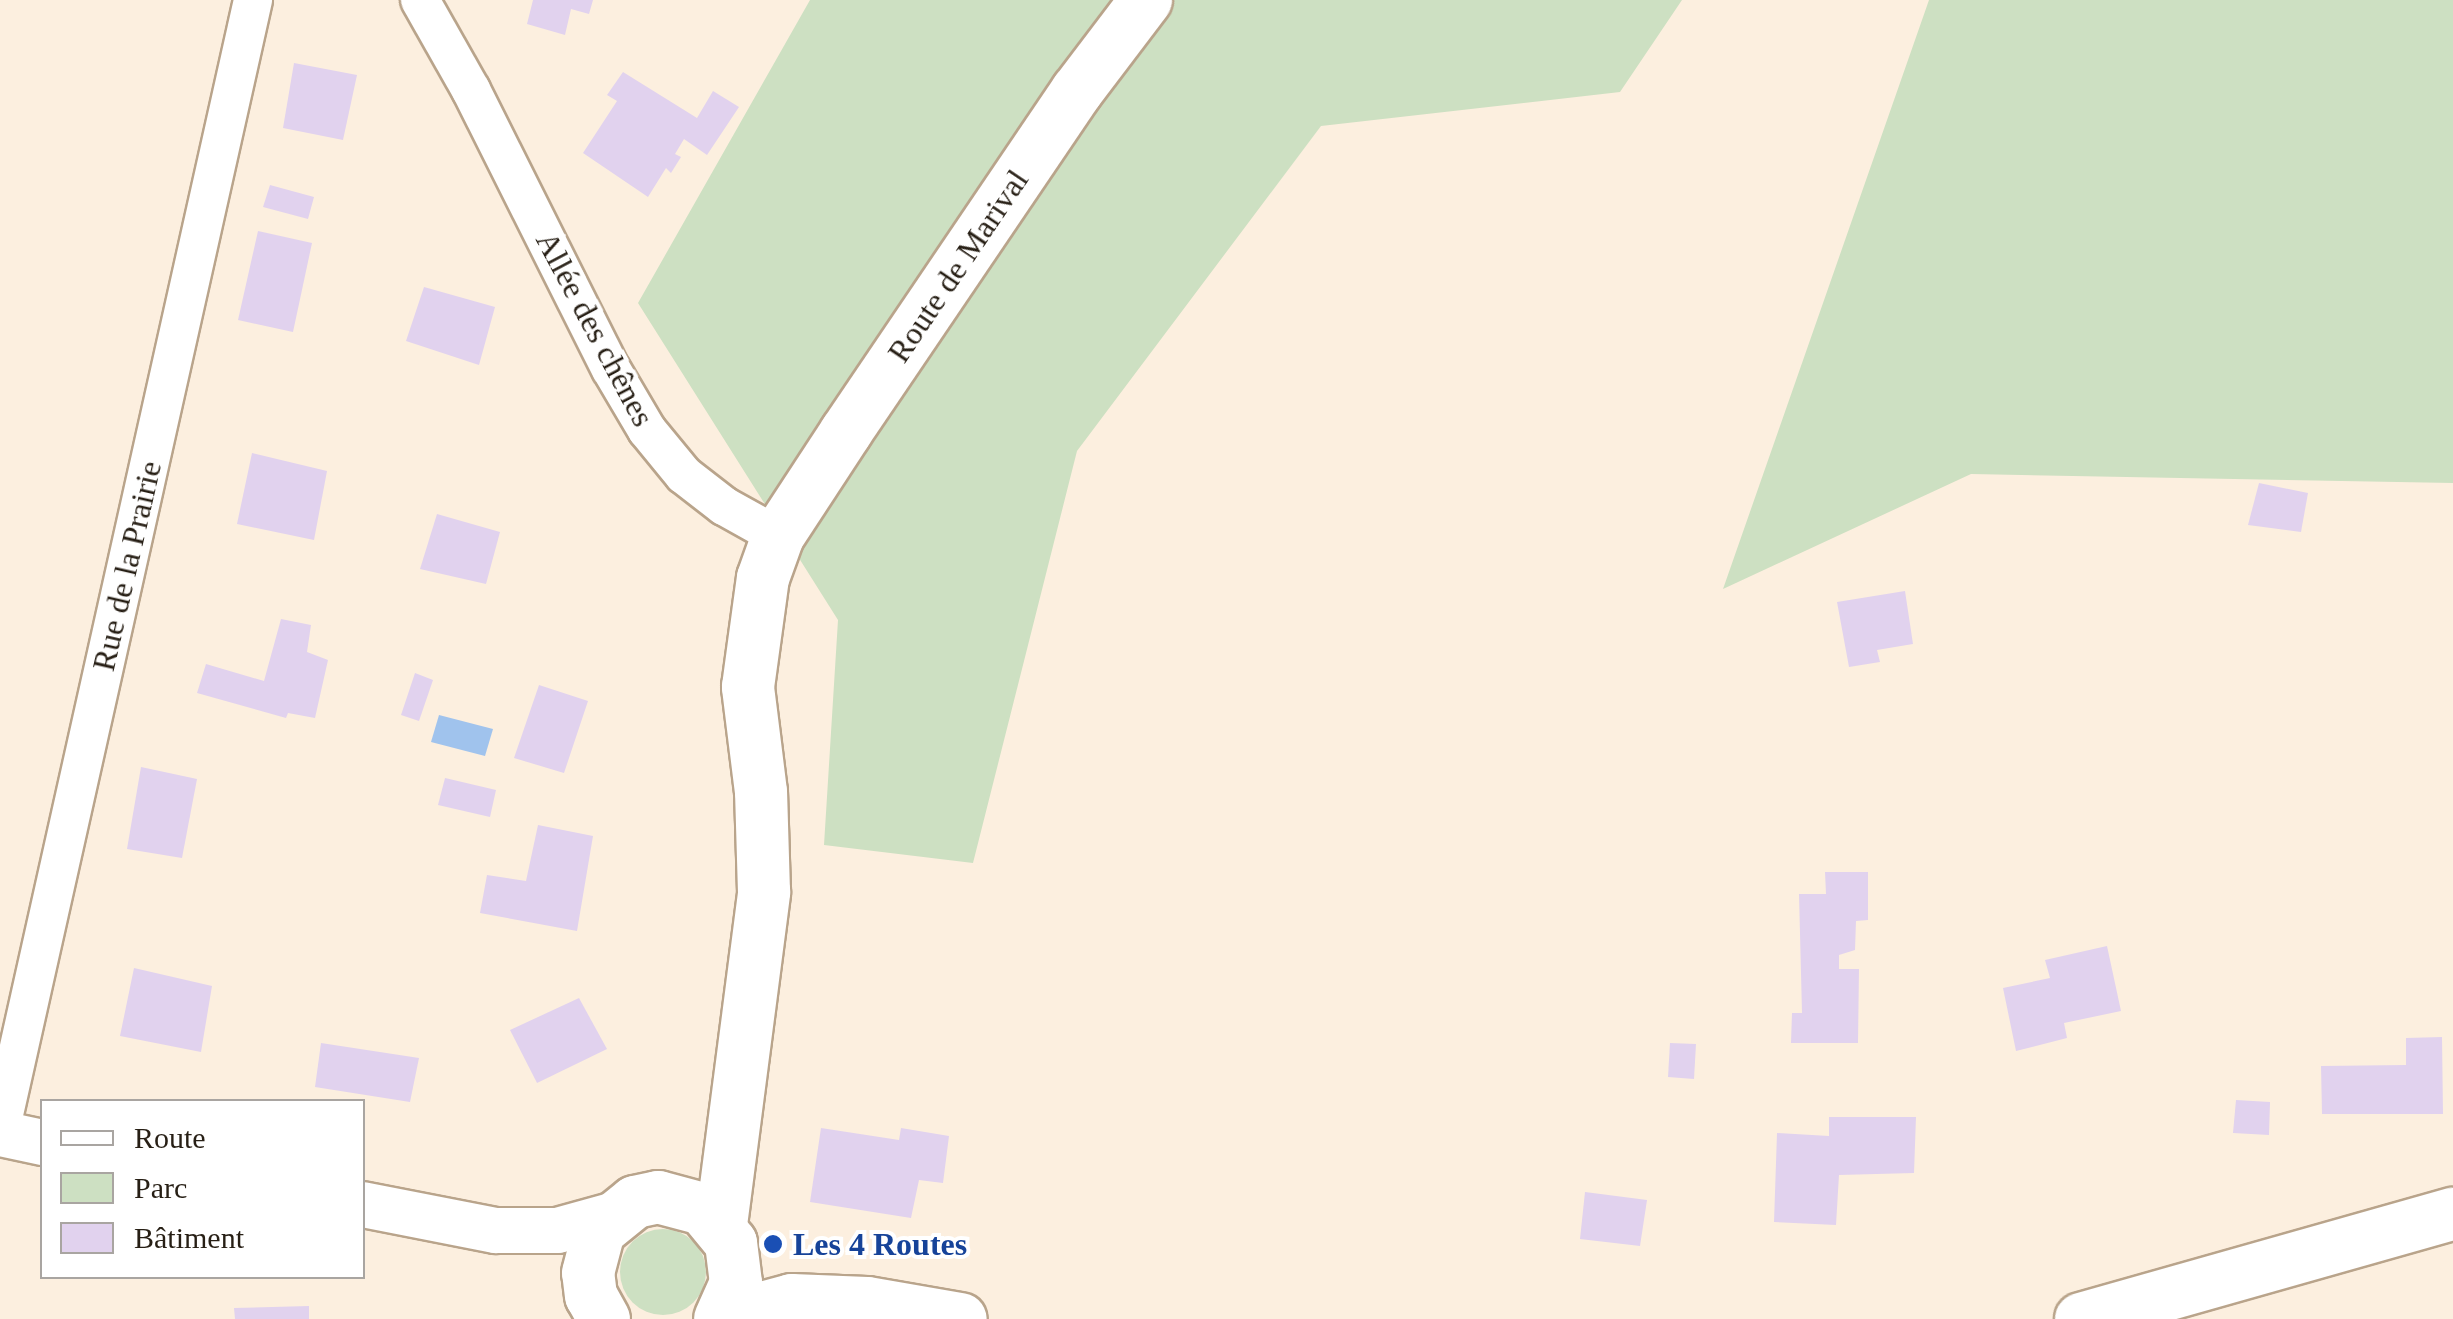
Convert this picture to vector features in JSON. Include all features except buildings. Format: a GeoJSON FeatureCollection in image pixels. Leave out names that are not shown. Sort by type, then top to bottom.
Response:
{"type":"FeatureCollection","features":[{"type":"Feature","properties":{"kind":"main road","name":"Route de Marival"},"geometry":{"type":"LineString","coordinates":[[778,536],[1076,90],[1146,0]]}},
{"type":"Feature","properties":{"kind":"main road"},"geometry":{"type":"LineString","coordinates":[[721,1319],[736,1283],[726,1234],[764,892],[761,792],[748,686],[753,622],[778,536]]}},
{"type":"Feature","properties":{"kind":"main road"},"geometry":{"type":"LineString","coordinates":[[598,1308],[590,1251],[600,1230],[710,1152],[740,1098]]}},
{"type":"Feature","properties":{"kind":"main road"},"geometry":{"type":"LineString","coordinates":[[636,1205],[703,1209],[767,1268],[867,1303]]}},
{"type":"Feature","properties":{"kind":"main road"},"geometry":{"type":"LineString","coordinates":[[2082,1319],[2453,1214]]}},
{"type":"Feature","properties":{"kind":"main road"},"geometry":{"type":"LineString","coordinates":[[721,1319],[792,1300],[867,1303],[961,1319]]}},
{"type":"Feature","properties":{"kind":"street","name":"Rue de la Prairie"},"geometry":{"type":"LineString","coordinates":[[0,1132],[253,0]]}},
{"type":"Feature","properties":{"kind":"street","name":"Allée des chênes"},"geometry":{"type":"LineString","coordinates":[[420,0],[470,90],[610,369],[648,430],[684,475],[724,506],[778,536]]}},
{"type":"Feature","properties":{"kind":"street"},"geometry":{"type":"LineString","coordinates":[[0,1132],[40,1142]]}},
{"type":"Feature","properties":{"kind":"street"},"geometry":{"type":"LineString","coordinates":[[365,1205],[495,1230],[556,1230],[636,1205]]}},
{"type":"Feature","properties":{"kind":"street"},"geometry":{"type":"LineString","coordinates":[[495,1230],[551,1257],[572,1272],[598,1308]]}},
{"type":"Feature","properties":{"kind":"green space"},"geometry":{"type":"Polygon","coordinates":[[[810,0],[1682,0],[1620,92],[1321,126],[1077,451],[973,863],[824,845],[838,620],[638,303],[810,0]]]}},
{"type":"Feature","properties":{"kind":"green space"},"geometry":{"type":"Polygon","coordinates":[[[1929,0],[2453,0],[2453,483],[1971,474],[1723,589],[1929,0]]]}},
{"type":"Feature","properties":{"kind":"green space"},"geometry":{"type":"Polygon","coordinates":[[[663,1229],[680,1232],[694,1241],[703,1255],[703,1289],[694,1303],[680,1312],[663,1315],[646,1312],[632,1303],[623,1289],[620,1272],[623,1255],[632,1241],[646,1232],[663,1229]]]}},
{"type":"Feature","properties":{"kind":"water"},"geometry":{"type":"Polygon","coordinates":[[[439,715],[493,729],[485,756],[431,742],[439,715]]]}},
{"type":"Feature","properties":{"kind":"place","name":"Les 4 Routes"},"geometry":{"type":"Point","coordinates":[773,1244]}}]}
